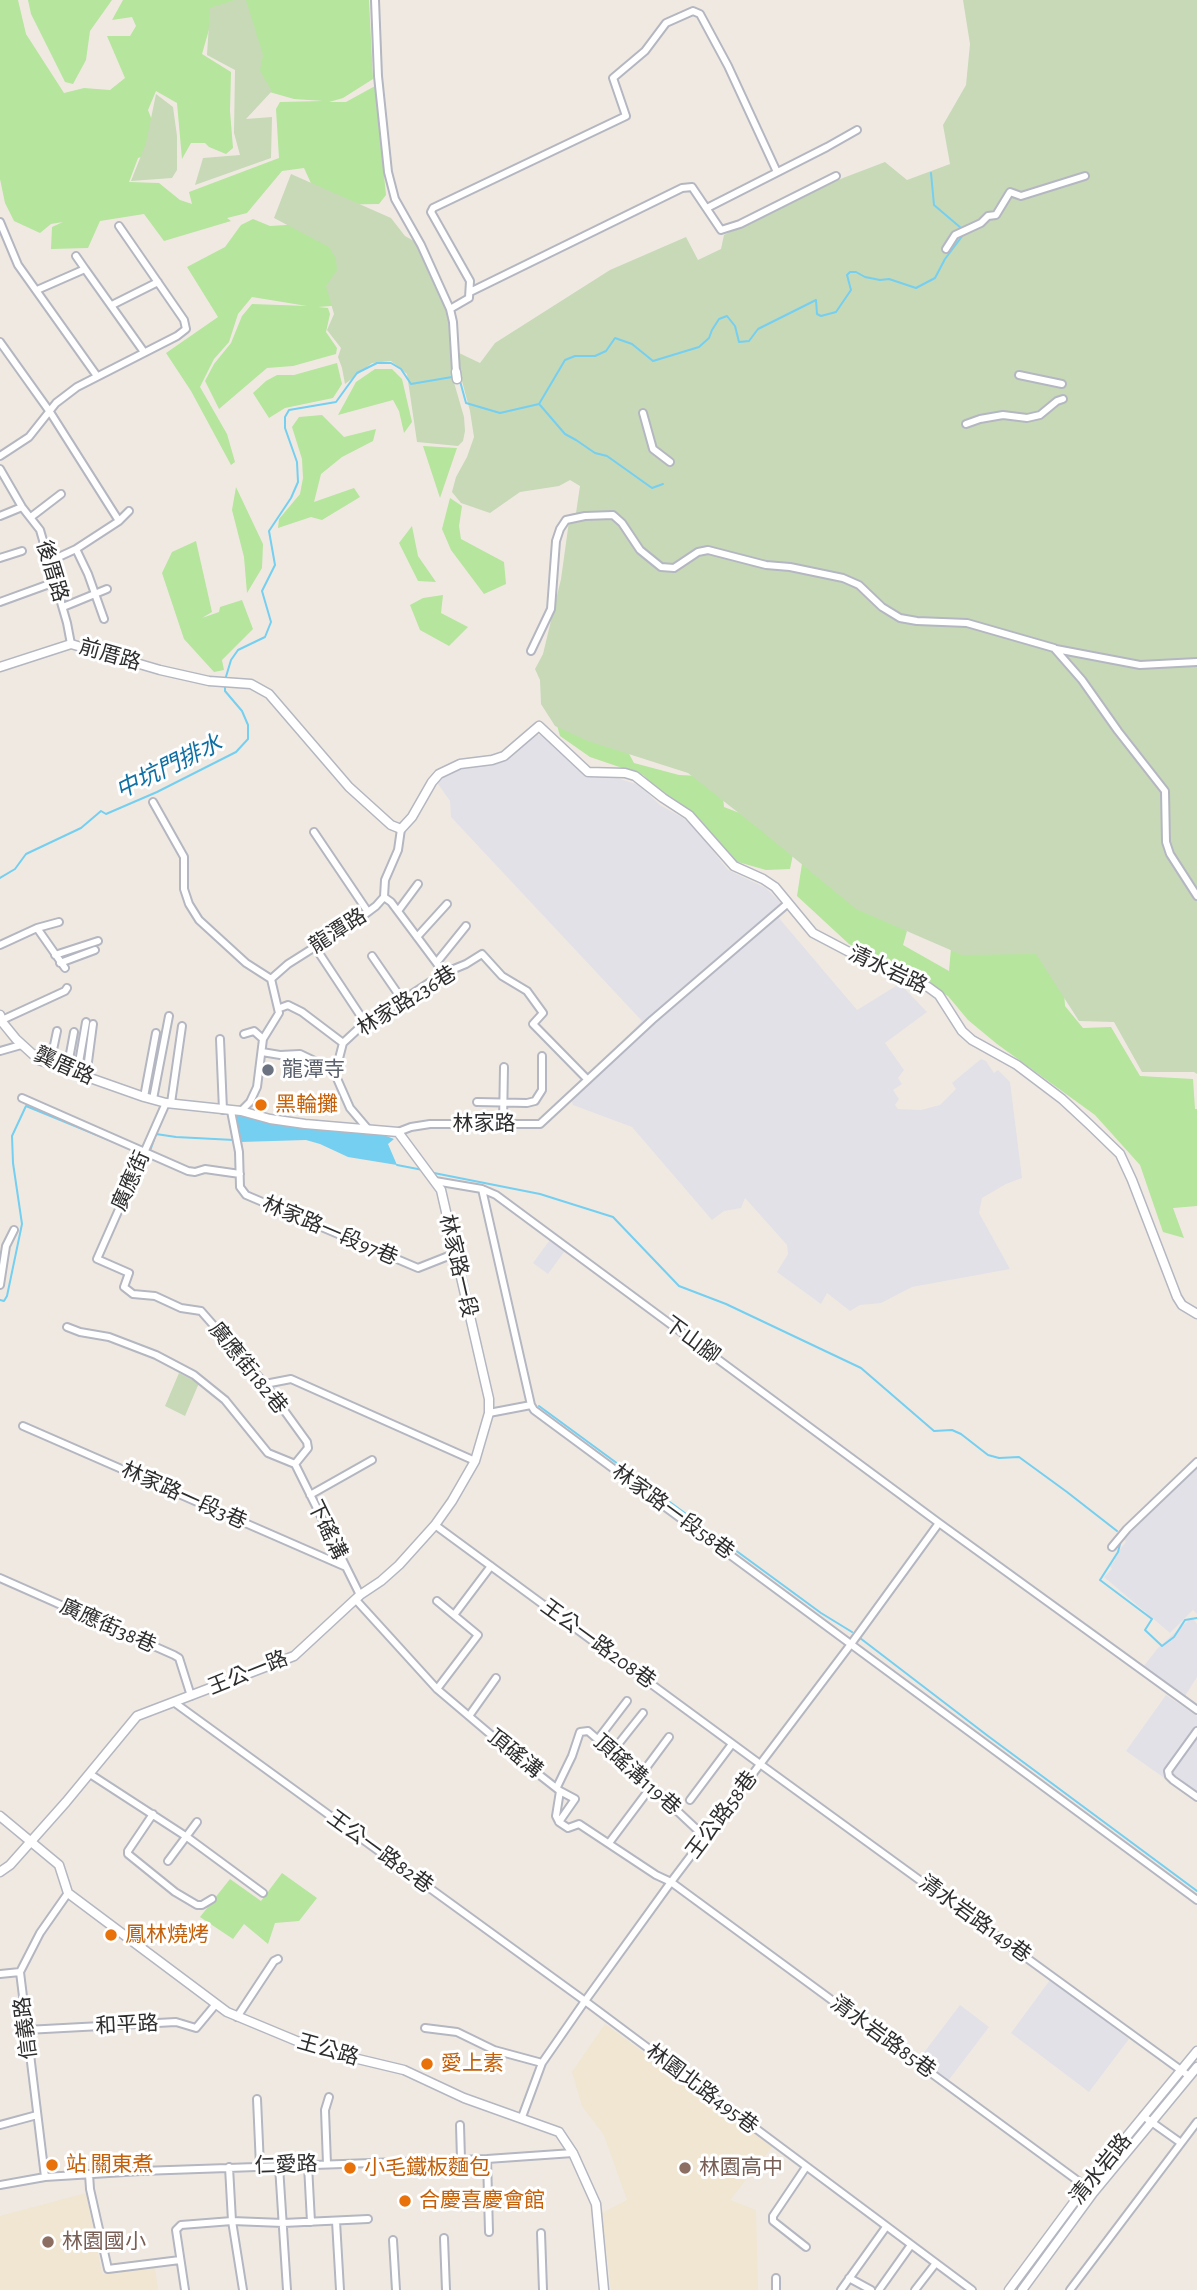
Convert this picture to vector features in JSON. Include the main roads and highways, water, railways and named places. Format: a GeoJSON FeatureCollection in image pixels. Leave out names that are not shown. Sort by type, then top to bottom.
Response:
{"type":"FeatureCollection","features":[{"type":"Feature","properties":{"kind":"water"},"geometry":{"type":"Polygon","coordinates":[[[234,1114],[302,1127],[381,1134],[394,1139],[388,1144],[397,1165],[348,1157],[306,1140],[240,1142],[234,1114]]]}},
{"type":"Feature","properties":{"kind":"waterway","name":"中坑門排水"},"geometry":{"type":"LineString","coordinates":[[931,173],[934,205],[961,228]]}},
{"type":"Feature","properties":{"kind":"waterway","name":"中坑門排水"},"geometry":{"type":"LineString","coordinates":[[460,381],[466,403],[500,413],[539,404],[565,360],[575,356],[595,356],[606,351],[615,338],[632,344],[653,361],[699,347],[709,338],[719,319],[727,316],[735,326],[739,342],[749,341],[758,329],[816,300],[817,314],[821,316],[836,312],[851,290],[847,275],[850,272],[880,280],[889,279],[916,288],[935,278],[963,235]]}},
{"type":"Feature","properties":{"kind":"waterway","name":"中坑門排水"},"geometry":{"type":"LineString","coordinates":[[225,680],[231,660],[238,650],[265,637],[271,622],[262,591],[275,565],[269,531],[291,498],[298,482],[297,462],[285,428],[285,417],[289,410],[336,402],[357,373],[377,363],[391,363],[401,369],[411,384],[452,377]]}},
{"type":"Feature","properties":{"kind":"waterway"},"geometry":{"type":"LineString","coordinates":[[540,405],[565,434],[595,453],[607,456],[652,488],[663,484]]}},
{"type":"Feature","properties":{"kind":"waterway","name":"中坑門排水"},"geometry":{"type":"LineString","coordinates":[[0,878],[15,869],[26,854],[81,828],[101,811],[106,814],[157,792],[236,752],[248,739],[248,725],[242,711],[225,691],[225,686]]}},
{"type":"Feature","properties":{"kind":"waterway"},"geometry":{"type":"LineString","coordinates":[[0,1300],[4,1301],[7,1296],[22,1224],[12,1136],[26,1106],[148,1156]]}},
{"type":"Feature","properties":{"kind":"waterway"},"geometry":{"type":"LineString","coordinates":[[150,1151],[156,1134],[234,1140]]}},
{"type":"Feature","properties":{"kind":"waterway"},"geometry":{"type":"LineString","coordinates":[[397,1165],[423,1170]]}},
{"type":"Feature","properties":{"kind":"waterway"},"geometry":{"type":"LineString","coordinates":[[434,1173],[540,1194],[613,1217],[679,1286],[726,1304],[861,1368],[934,1431],[952,1430],[988,1455],[999,1458],[1019,1457],[1117,1531]]}},
{"type":"Feature","properties":{"kind":"waterway"},"geometry":{"type":"LineString","coordinates":[[539,1406],[821,1613],[852,1632]]}},
{"type":"Feature","properties":{"kind":"waterway"},"geometry":{"type":"LineString","coordinates":[[1121,1540],[1118,1552],[1100,1580],[1152,1619],[1145,1630],[1162,1646],[1174,1637],[1185,1620],[1197,1618]]}},
{"type":"Feature","properties":{"kind":"waterway"},"geometry":{"type":"LineString","coordinates":[[860,1638],[1197,1891]]}},
{"type":"Feature","properties":{"kind":"place","name":"龍潭寺"},"geometry":{"type":"Point","coordinates":[268,1070]}},
{"type":"Feature","properties":{"kind":"place","name":"黑輪攤"},"geometry":{"type":"Point","coordinates":[261,1105]}},
{"type":"Feature","properties":{"kind":"place","name":"鳳林燒烤"},"geometry":{"type":"Point","coordinates":[111,1935]}},
{"type":"Feature","properties":{"kind":"place","name":"愛上素"},"geometry":{"type":"Point","coordinates":[427,2064]}},
{"type":"Feature","properties":{"kind":"place","name":"站 關東煮"},"geometry":{"type":"Point","coordinates":[52,2165]}},
{"type":"Feature","properties":{"kind":"place","name":"小毛鐵板麵包"},"geometry":{"type":"Point","coordinates":[350,2168]}},
{"type":"Feature","properties":{"kind":"place","name":"林園高中"},"geometry":{"type":"Point","coordinates":[685,2168]}},
{"type":"Feature","properties":{"kind":"place","name":"合慶喜慶會館"},"geometry":{"type":"Point","coordinates":[405,2201]}},
{"type":"Feature","properties":{"kind":"place","name":"林園國小"},"geometry":{"type":"Point","coordinates":[48,2242]}}]}
